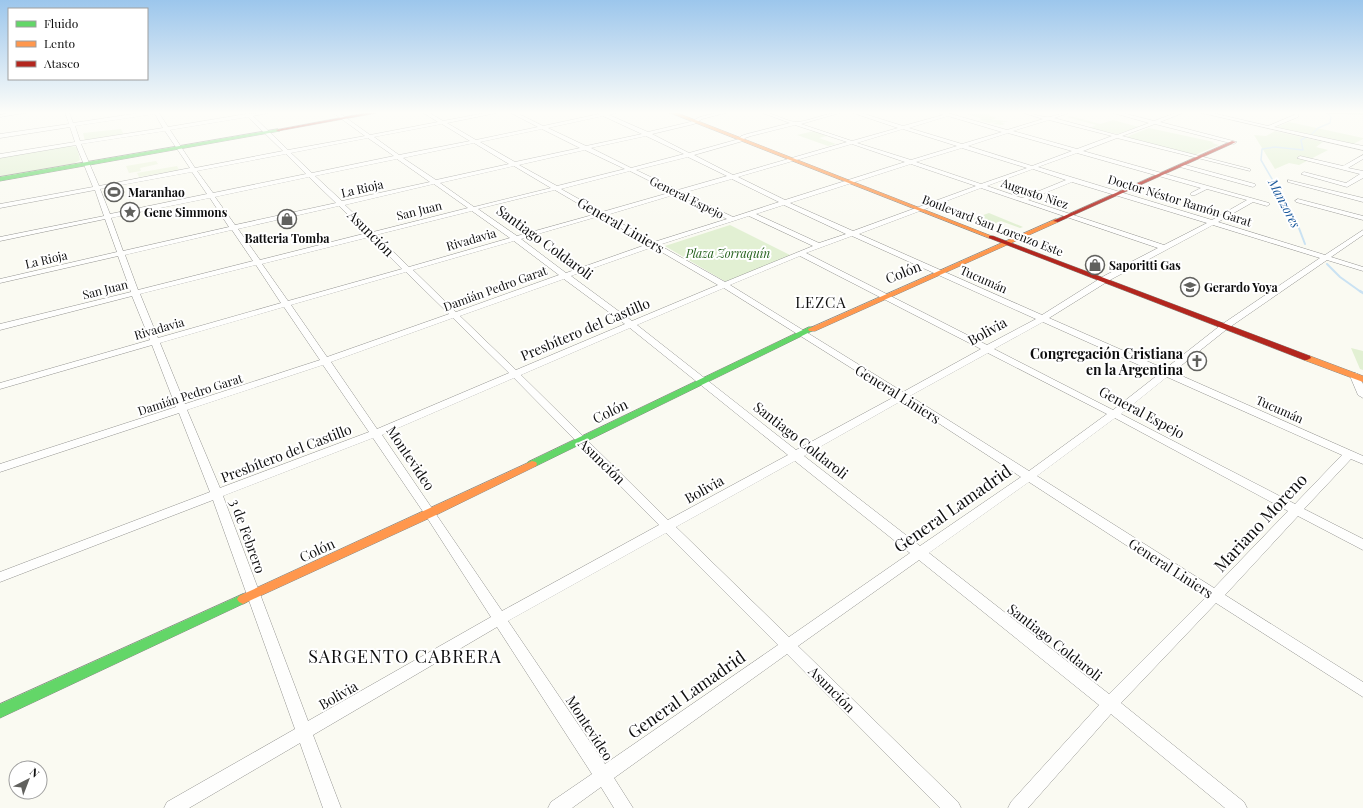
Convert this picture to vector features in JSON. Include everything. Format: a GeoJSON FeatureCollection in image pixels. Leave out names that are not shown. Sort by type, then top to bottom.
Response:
{"type":"FeatureCollection","features":[{"type":"Feature","properties":{"kind":"street"},"geometry":{"type":"LineString","coordinates":[[0,156],[38,150]]}},
{"type":"Feature","properties":{"kind":"street","name":"3 de Febrero"},"geometry":{"type":"LineString","coordinates":[[80,150],[122,253],[135,293],[217,495],[332,808]]}},
{"type":"Feature","properties":{"kind":"street"},"geometry":{"type":"LineString","coordinates":[[0,179],[162,150]]}},
{"type":"Feature","properties":{"kind":"street","name":"Montevideo"},"geometry":{"type":"LineString","coordinates":[[180,150],[376,433],[501,618],[624,808]]}},
{"type":"Feature","properties":{"kind":"street","name":"Asunción"},"geometry":{"type":"LineString","coordinates":[[285,150],[516,374],[581,441],[952,808]]}},
{"type":"Feature","properties":{"kind":"street"},"geometry":{"type":"LineString","coordinates":[[0,206],[299,150]]}},
{"type":"Feature","properties":{"kind":"street","name":"Santiago Coldaroli"},"geometry":{"type":"LineString","coordinates":[[387,150],[516,238],[630,324],[1110,704],[1238,808]]}},
{"type":"Feature","properties":{"kind":"street"},"geometry":{"type":"LineString","coordinates":[[0,239],[436,150]]}},
{"type":"Feature","properties":{"kind":"street","name":"General Liniers"},"geometry":{"type":"LineString","coordinates":[[490,150],[724,285],[802,335],[903,396],[1363,690]]}},
{"type":"Feature","properties":{"kind":"street","name":"La Rioja"},"geometry":{"type":"LineString","coordinates":[[0,281],[580,150]]}},
{"type":"Feature","properties":{"kind":"street","name":"General Espejo"},"geometry":{"type":"LineString","coordinates":[[590,150],[733,219]]}},
{"type":"Feature","properties":{"kind":"street","name":"Tucumán"},"geometry":{"type":"LineString","coordinates":[[678,150],[785,203],[938,273],[1363,460]]}},
{"type":"Feature","properties":{"kind":"street","name":"San Juan"},"geometry":{"type":"LineString","coordinates":[[0,327],[706,150]]}},
{"type":"Feature","properties":{"kind":"street","name":"Boulevard San Lorenzo Este"},"geometry":{"type":"LineString","coordinates":[[770,150],[1359,378]]}},
{"type":"Feature","properties":{"kind":"street","name":"Rivadavia"},"geometry":{"type":"LineString","coordinates":[[0,386],[826,150]]}},
{"type":"Feature","properties":{"kind":"street","name":"Augusto Niez"},"geometry":{"type":"LineString","coordinates":[[874,150],[1164,248]]}},
{"type":"Feature","properties":{"kind":"street","name":"Damián Pedro Garat"},"geometry":{"type":"LineString","coordinates":[[0,468],[325,361],[654,244],[952,150]]}},
{"type":"Feature","properties":{"kind":"street","name":"Doctor Néstor Ramón Garat"},"geometry":{"type":"LineString","coordinates":[[975,150],[1363,269]]}},
{"type":"Feature","properties":{"kind":"street"},"geometry":{"type":"LineString","coordinates":[[1072,150],[1267,204]]}},
{"type":"Feature","properties":{"kind":"street","name":"Presbítero del Castillo"},"geometry":{"type":"LineString","coordinates":[[0,577],[376,433],[800,253],[1080,150]]}},
{"type":"Feature","properties":{"kind":"street"},"geometry":{"type":"LineString","coordinates":[[1169,150],[1248,170]]}},
{"type":"Feature","properties":{"kind":"street","name":"Colón"},"geometry":{"type":"LineString","coordinates":[[0,711],[430,513],[702,381],[883,296],[1163,175],[1218,150]]}},
{"type":"Feature","properties":{"kind":"street"},"geometry":{"type":"LineString","coordinates":[[1344,168],[1363,157]]}},
{"type":"Feature","properties":{"kind":"street"},"geometry":{"type":"LineString","coordinates":[[1300,158],[1363,174]]}},
{"type":"Feature","properties":{"kind":"street"},"geometry":{"type":"LineString","coordinates":[[1317,167],[1323,163]]}},
{"type":"Feature","properties":{"kind":"street"},"geometry":{"type":"LineString","coordinates":[[1182,166],[1253,185]]}},
{"type":"Feature","properties":{"kind":"street"},"geometry":{"type":"LineString","coordinates":[[1310,171],[1304,174],[1347,185],[1363,174]]}},
{"type":"Feature","properties":{"kind":"street"},"geometry":{"type":"LineString","coordinates":[[1022,200],[1072,180]]}},
{"type":"Feature","properties":{"kind":"street"},"geometry":{"type":"LineString","coordinates":[[1290,181],[1363,200]]}},
{"type":"Feature","properties":{"kind":"street"},"geometry":{"type":"LineString","coordinates":[[1193,194],[1207,187]]}},
{"type":"Feature","properties":{"kind":"street","name":"Bolivia"},"geometry":{"type":"LineString","coordinates":[[173,808],[501,618],[987,348],[1042,319],[1105,279],[1212,223],[1252,200]]}},
{"type":"Feature","properties":{"kind":"street"},"geometry":{"type":"LineString","coordinates":[[1298,201],[1363,218]]}},
{"type":"Feature","properties":{"kind":"street"},"geometry":{"type":"LineString","coordinates":[[752,214],[819,246]]}},
{"type":"Feature","properties":{"kind":"street","name":"General Lamadrid"},"geometry":{"type":"LineString","coordinates":[[557,808],[1028,477],[1114,414],[1227,326],[1363,232]]}},
{"type":"Feature","properties":{"kind":"street","name":"General Espejo"},"geometry":{"type":"LineString","coordinates":[[800,253],[987,348],[1363,545]]}},
{"type":"Feature","properties":{"kind":"street"},"geometry":{"type":"LineString","coordinates":[[1359,378],[1363,395]]}},
{"type":"Feature","properties":{"kind":"street","name":"Mariano Moreno"},"geometry":{"type":"LineString","coordinates":[[1017,808],[1110,704],[1215,596],[1349,454]]}},
{"type":"Feature","properties":{"kind":"green space"},"geometry":{"type":"Polygon","coordinates":[[[46,150],[78,150],[80,160],[73,164],[0,177],[0,157],[46,150]]]}},
{"type":"Feature","properties":{"kind":"green space"},"geometry":{"type":"Polygon","coordinates":[[[1175,150],[1208,150],[1195,155],[1175,150]]]}},
{"type":"Feature","properties":{"kind":"green space"},"geometry":{"type":"Polygon","coordinates":[[[1263,150],[1328,150],[1299,165],[1289,163],[1275,169],[1263,150]]]}},
{"type":"Feature","properties":{"kind":"green space"},"geometry":{"type":"Polygon","coordinates":[[[156,161],[158,164],[140,168],[141,171],[129,173],[126,166],[156,161]]]}},
{"type":"Feature","properties":{"kind":"green space"},"geometry":{"type":"Polygon","coordinates":[[[177,166],[179,170],[139,177],[137,173],[177,166]]]}},
{"type":"Feature","properties":{"kind":"green space"},"geometry":{"type":"Polygon","coordinates":[[[989,213],[1023,227],[1020,228],[1001,221],[988,226],[972,219],[989,213]]]}},
{"type":"Feature","properties":{"kind":"green space","name":"Plaza Zorraquín"},"geometry":{"type":"Polygon","coordinates":[[[730,225],[794,257],[726,282],[665,246],[730,225]]]}},
{"type":"Feature","properties":{"kind":"green space"},"geometry":{"type":"Polygon","coordinates":[[[1351,348],[1363,351],[1363,370],[1360,369],[1351,348]]]}},
{"type":"Feature","properties":{"kind":"waterway","name":"Manzores"},"geometry":{"type":"LineString","coordinates":[[1262,150],[1261,160],[1279,191]]}},
{"type":"Feature","properties":{"kind":"waterway","name":"Manzores"},"geometry":{"type":"LineString","coordinates":[[1278,190],[1297,223],[1305,244]]}},
{"type":"Feature","properties":{"kind":"waterway","name":"Manzores"},"geometry":{"type":"LineString","coordinates":[[1327,264],[1340,277],[1361,292]]}},
{"type":"Feature","properties":{"kind":"traffic: fast"},"geometry":{"type":"LineString","coordinates":[[0,179],[166,150]]}},
{"type":"Feature","properties":{"kind":"traffic: fast"},"geometry":{"type":"LineString","coordinates":[[532,464],[812,329]]}},
{"type":"Feature","properties":{"kind":"traffic: fast"},"geometry":{"type":"LineString","coordinates":[[0,711],[243,599]]}},
{"type":"Feature","properties":{"kind":"traffic: slow"},"geometry":{"type":"LineString","coordinates":[[767,150],[991,237]]}},
{"type":"Feature","properties":{"kind":"traffic: slow"},"geometry":{"type":"LineString","coordinates":[[812,329],[1056,221]]}},
{"type":"Feature","properties":{"kind":"traffic: slow"},"geometry":{"type":"LineString","coordinates":[[1307,358],[1363,379]]}},
{"type":"Feature","properties":{"kind":"traffic: slow"},"geometry":{"type":"LineString","coordinates":[[243,599],[430,513],[532,464]]}},
{"type":"Feature","properties":{"kind":"traffic: jam"},"geometry":{"type":"LineString","coordinates":[[1056,221],[1217,150]]}},
{"type":"Feature","properties":{"kind":"traffic: jam"},"geometry":{"type":"LineString","coordinates":[[991,237],[1307,358]]}},
{"type":"Feature","properties":{"kind":"place","name":"Maranhao"},"geometry":{"type":"Point","coordinates":[114,192]}},
{"type":"Feature","properties":{"kind":"place","name":"Gene Simmons"},"geometry":{"type":"Point","coordinates":[130,212]}},
{"type":"Feature","properties":{"kind":"place","name":"Batteria Tomba"},"geometry":{"type":"Point","coordinates":[287,219]}},
{"type":"Feature","properties":{"kind":"place","name":"Saporitti Gas"},"geometry":{"type":"Point","coordinates":[1095,265]}},
{"type":"Feature","properties":{"kind":"place","name":"Gerardo Yoya"},"geometry":{"type":"Point","coordinates":[1190,287]}},
{"type":"Feature","properties":{"kind":"place","name":"Congregación Cristiana en la Argentina"},"geometry":{"type":"Point","coordinates":[1197,361]}},
{"type":"Feature","properties":{"kind":"district","name":"LEZCA"},"geometry":{"type":"Point","coordinates":[821,302]}},
{"type":"Feature","properties":{"kind":"district","name":"SARGENTO CABRERA"},"geometry":{"type":"Point","coordinates":[405,656]}}]}
